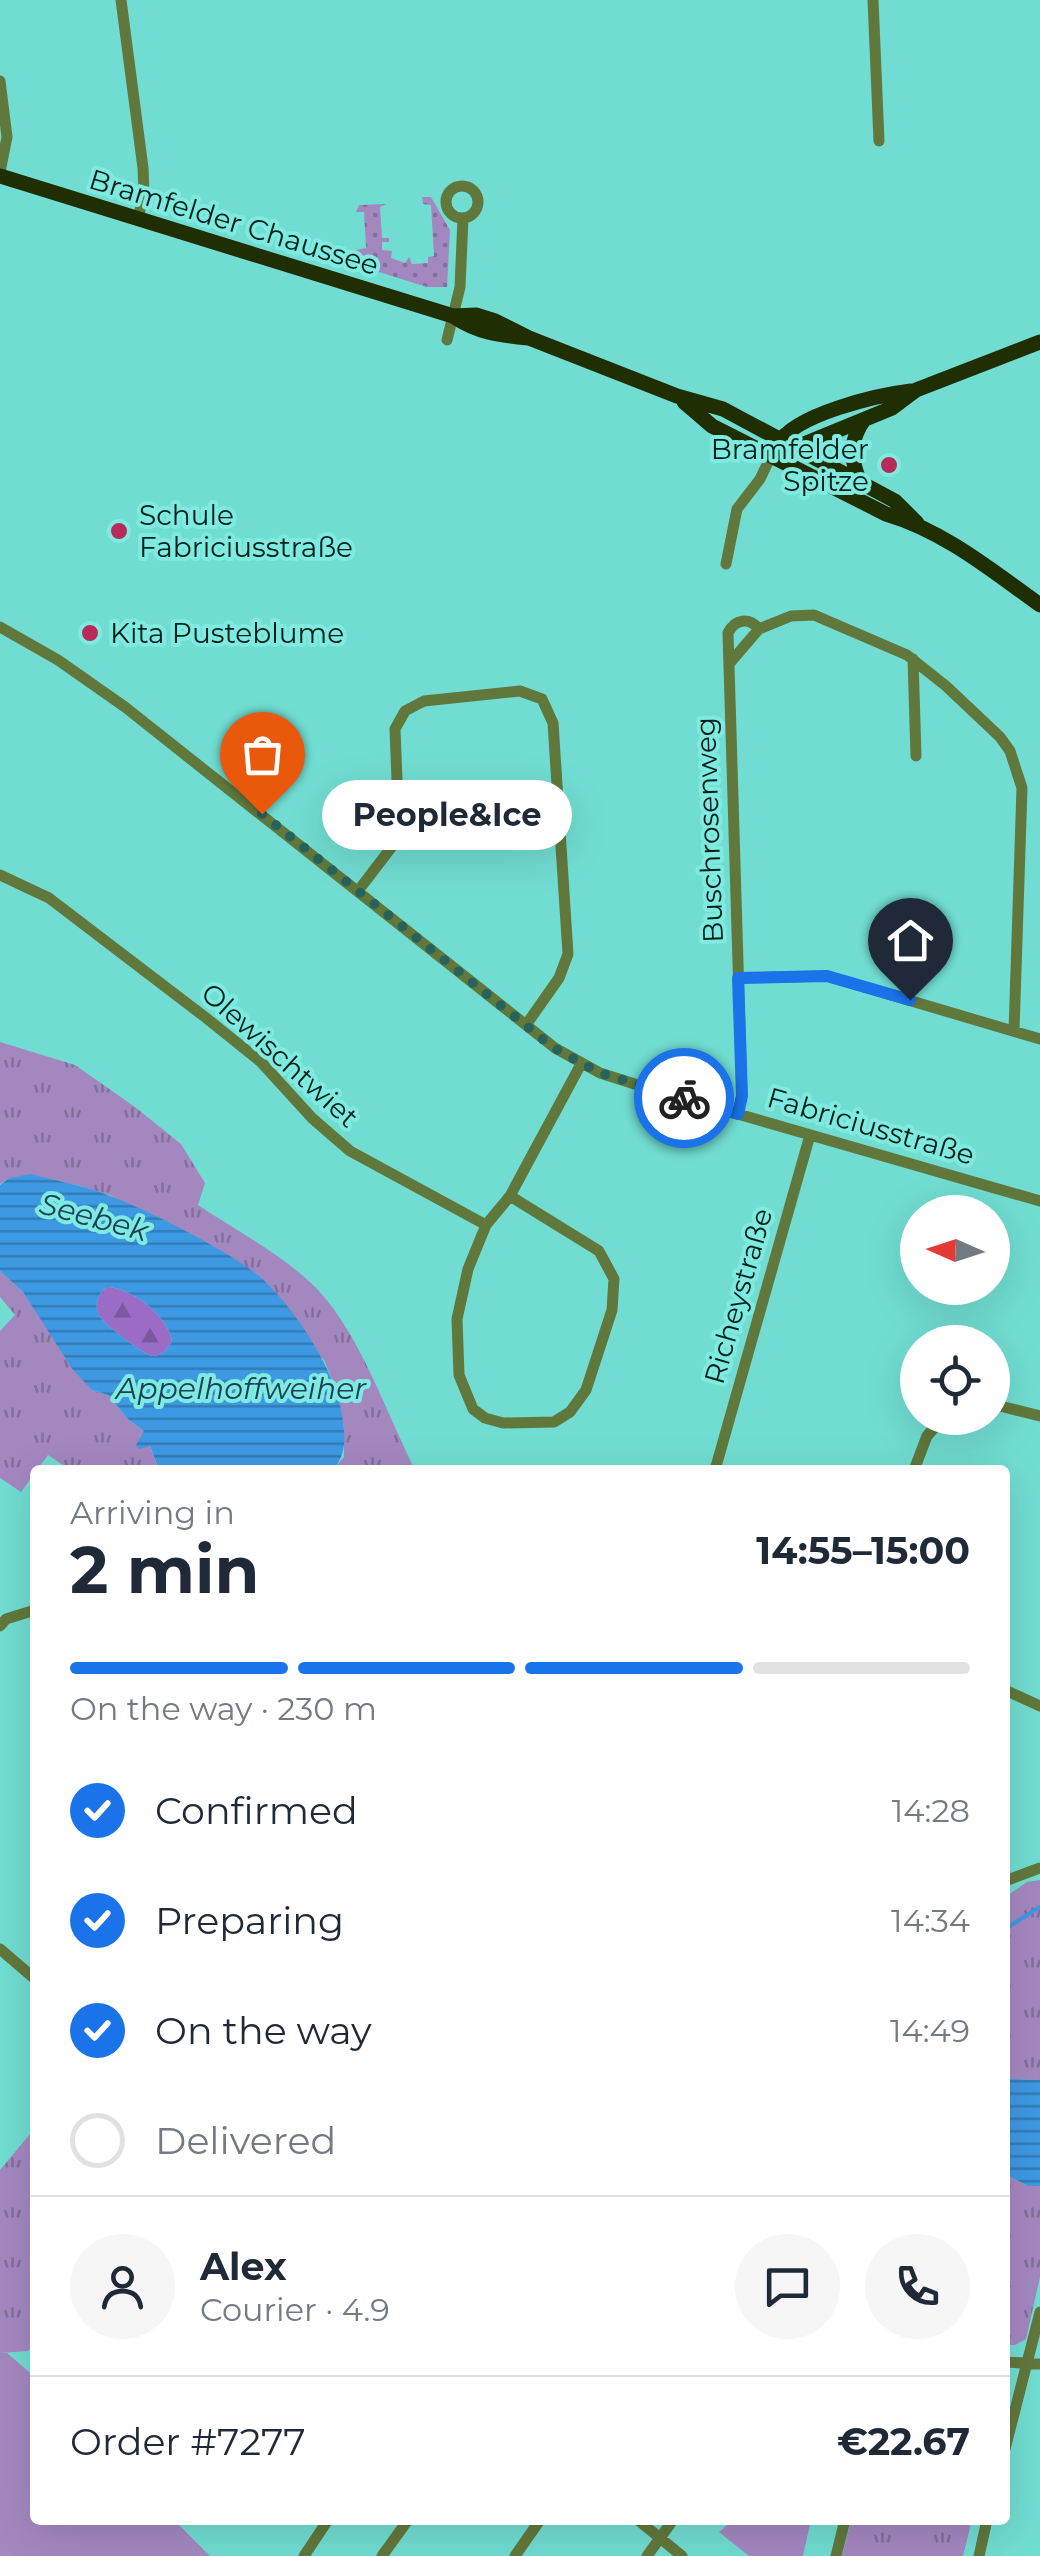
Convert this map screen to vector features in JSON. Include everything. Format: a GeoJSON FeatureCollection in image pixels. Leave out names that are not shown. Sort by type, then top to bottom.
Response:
{"type":"FeatureCollection","features":[{"type":"Feature","properties":{"kind":"main road","name":"Bramfelder Chaussee"},"geometry":{"type":"LineString","coordinates":[[0,174],[453,316],[472,329],[528,338],[723,410],[895,500],[917,523],[1040,605]]}},
{"type":"Feature","properties":{"kind":"main road"},"geometry":{"type":"LineString","coordinates":[[771,456],[780,438],[791,429],[820,416],[888,394],[916,390],[1040,342]]}},
{"type":"Feature","properties":{"kind":"main road"},"geometry":{"type":"LineString","coordinates":[[771,456],[892,408],[916,390]]}},
{"type":"Feature","properties":{"kind":"main road","name":"Bramfelder Chaussee"},"geometry":{"type":"LineString","coordinates":[[678,396],[712,426],[886,514],[917,523]]}},
{"type":"Feature","properties":{"kind":"main road"},"geometry":{"type":"LineString","coordinates":[[860,481],[854,467],[853,446],[866,419]]}},
{"type":"Feature","properties":{"kind":"street"},"geometry":{"type":"LineString","coordinates":[[121,0],[143,168],[144,193],[138,218]]}},
{"type":"Feature","properties":{"kind":"street"},"geometry":{"type":"LineString","coordinates":[[873,0],[879,142]]}},
{"type":"Feature","properties":{"kind":"street"},"geometry":{"type":"LineString","coordinates":[[0,81],[6,137],[0,174]]}},
{"type":"Feature","properties":{"kind":"street"},"geometry":{"type":"LineString","coordinates":[[447,340],[460,288],[463,218]]}},
{"type":"Feature","properties":{"kind":"street"},"geometry":{"type":"LineString","coordinates":[[726,564],[737,509],[760,479],[771,456]]}},
{"type":"Feature","properties":{"kind":"street","name":"Buschrosenweg"},"geometry":{"type":"LineString","coordinates":[[738,1114],[742,1096],[728,632],[732,625],[746,620],[759,629],[791,616],[814,616],[913,659],[1000,737],[1010,751],[1022,788],[1014,1031]]}},
{"type":"Feature","properties":{"kind":"street","name":"Fabriciusstraße"},"geometry":{"type":"LineString","coordinates":[[0,627],[58,660],[125,707],[526,1025],[581,1064],[614,1078],[1040,1202]]}},
{"type":"Feature","properties":{"kind":"street"},"geometry":{"type":"LineString","coordinates":[[729,664],[759,629]]}},
{"type":"Feature","properties":{"kind":"street"},"geometry":{"type":"LineString","coordinates":[[913,659],[916,756]]}},
{"type":"Feature","properties":{"kind":"street"},"geometry":{"type":"LineString","coordinates":[[358,891],[394,844],[399,831],[395,729],[406,711],[424,701],[520,691],[542,699],[553,723],[568,954],[559,978],[526,1025]]}},
{"type":"Feature","properties":{"kind":"street","name":"Olewischtwiet"},"geometry":{"type":"LineString","coordinates":[[0,875],[49,898],[218,1027],[261,1062],[312,1118],[350,1151],[486,1225]]}},
{"type":"Feature","properties":{"kind":"street"},"geometry":{"type":"LineString","coordinates":[[738,978],[827,976],[1040,1040]]}},
{"type":"Feature","properties":{"kind":"street"},"geometry":{"type":"LineString","coordinates":[[510,1196],[599,1250],[613,1273],[615,1300],[586,1390],[563,1418],[554,1422],[492,1422],[473,1409],[462,1388],[456,1360],[459,1302],[486,1225],[510,1196],[581,1064]]}},
{"type":"Feature","properties":{"kind":"street","name":"Richeystraße"},"geometry":{"type":"LineString","coordinates":[[716,1465],[810,1135]]}},
{"type":"Feature","properties":{"kind":"street"},"geometry":{"type":"LineString","coordinates":[[1010,1408],[1040,1416]]}},
{"type":"Feature","properties":{"kind":"street"},"geometry":{"type":"LineString","coordinates":[[916,1465],[927,1435]]}},
{"type":"Feature","properties":{"kind":"street"},"geometry":{"type":"LineString","coordinates":[[0,1626],[6,1619],[30,1612]]}},
{"type":"Feature","properties":{"kind":"street"},"geometry":{"type":"LineString","coordinates":[[1010,1692],[1040,1706]]}},
{"type":"Feature","properties":{"kind":"street"},"geometry":{"type":"LineString","coordinates":[[1010,1879],[1040,1868]]}},
{"type":"Feature","properties":{"kind":"street"},"geometry":{"type":"LineString","coordinates":[[0,1969],[5,1953],[30,1974]]}},
{"type":"Feature","properties":{"kind":"street"},"geometry":{"type":"LineString","coordinates":[[1010,2434],[1033,2364],[1040,2312]]}},
{"type":"Feature","properties":{"kind":"street"},"geometry":{"type":"LineString","coordinates":[[304,2556],[325,2525]]}},
{"type":"Feature","properties":{"kind":"street"},"geometry":{"type":"LineString","coordinates":[[382,2556],[404,2525]]}},
{"type":"Feature","properties":{"kind":"street"},"geometry":{"type":"LineString","coordinates":[[516,2556],[537,2525]]}},
{"type":"Feature","properties":{"kind":"street"},"geometry":{"type":"LineString","coordinates":[[644,2525],[682,2556]]}},
{"type":"Feature","properties":{"kind":"street"},"geometry":{"type":"LineString","coordinates":[[647,2556],[669,2525]]}},
{"type":"Feature","properties":{"kind":"street"},"geometry":{"type":"LineString","coordinates":[[836,2556],[844,2525]]}},
{"type":"Feature","properties":{"kind":"street"},"geometry":{"type":"LineString","coordinates":[[978,2556],[987,2525]]}},
{"type":"Feature","properties":{"kind":"green space"},"geometry":{"type":"Polygon","coordinates":[[[422,197],[431,197],[450,230],[447,287],[427,287],[350,263],[355,250],[366,248],[364,212],[356,212],[359,205],[386,204],[380,207],[382,238],[389,238],[389,242],[382,242],[382,250],[392,251],[391,258],[405,263],[409,257],[412,264],[428,263],[428,257],[434,256],[431,205],[423,204],[422,197]]]}},
{"type":"Feature","properties":{"kind":"green space"},"geometry":{"type":"Polygon","coordinates":[[[0,1042],[75,1065],[181,1144],[205,1183],[198,1205],[292,1267],[334,1310],[360,1353],[413,1465],[337,1465],[344,1457],[344,1427],[337,1391],[324,1360],[207,1244],[109,1195],[77,1185],[9,1178],[0,1184],[0,1042]]]}},
{"type":"Feature","properties":{"kind":"green space"},"geometry":{"type":"Polygon","coordinates":[[[0,1271],[23,1292],[92,1390],[108,1395],[144,1431],[157,1465],[63,1465],[48,1455],[41,1465],[30,1465],[30,1480],[21,1492],[0,1478],[0,1331],[15,1315],[0,1297],[0,1271]]]}},
{"type":"Feature","properties":{"kind":"green space"},"geometry":{"type":"Polygon","coordinates":[[[106,1287],[126,1292],[156,1313],[172,1342],[164,1352],[149,1355],[103,1321],[97,1305],[106,1287]]]}},
{"type":"Feature","properties":{"kind":"green space"},"geometry":{"type":"Polygon","coordinates":[[[1040,1880],[1040,2080],[1010,2079],[1010,1894],[1027,1882],[1040,1880]]]}},
{"type":"Feature","properties":{"kind":"green space"},"geometry":{"type":"Polygon","coordinates":[[[30,2134],[28,2351],[0,2353],[0,2170],[30,2134]]]}},
{"type":"Feature","properties":{"kind":"green space"},"geometry":{"type":"Polygon","coordinates":[[[1010,2177],[1028,2186],[1040,2186],[1040,2277],[1026,2339],[1010,2345],[1010,2177]]]}},
{"type":"Feature","properties":{"kind":"green space"},"geometry":{"type":"Polygon","coordinates":[[[0,2353],[7,2353],[30,2373],[30,2525],[179,2525],[210,2556],[0,2556],[0,2353]]]}},
{"type":"Feature","properties":{"kind":"green space"},"geometry":{"type":"Polygon","coordinates":[[[727,2525],[810,2525],[803,2556],[749,2556],[719,2532],[727,2525]]]}},
{"type":"Feature","properties":{"kind":"green space"},"geometry":{"type":"Polygon","coordinates":[[[850,2525],[971,2525],[963,2556],[842,2556],[850,2525]]]}},
{"type":"Feature","properties":{"kind":"water","name":"Appelhoffweiher"},"geometry":{"type":"Polygon","coordinates":[[[31,1174],[87,1188],[161,1218],[254,1272],[281,1298],[328,1371],[342,1414],[344,1439],[337,1465],[157,1465],[150,1446],[139,1449],[136,1445],[144,1431],[108,1395],[92,1390],[73,1370],[23,1292],[0,1271],[0,1185],[9,1178],[31,1174]],[[106,1287],[97,1305],[100,1317],[142,1351],[153,1356],[162,1353],[172,1342],[164,1322],[126,1292],[106,1287]]]}},
{"type":"Feature","properties":{"kind":"water"},"geometry":{"type":"Polygon","coordinates":[[[1010,2079],[1040,2080],[1040,2186],[1028,2186],[1010,2177],[1010,2079]]]}},
{"type":"Feature","properties":{"kind":"waterway","name":"Seebek"},"geometry":{"type":"LineString","coordinates":[[1010,1926],[1040,1907]]}},
{"type":"Feature","properties":{"kind":"way so far"},"geometry":{"type":"LineString","coordinates":[[262,814],[554,1048],[600,1073],[684,1098]]}},
{"type":"Feature","properties":{"kind":"place","name":"Bramfelder Spitze"},"geometry":{"type":"Point","coordinates":[889,465]}},
{"type":"Feature","properties":{"kind":"place","name":"Schule Fabriciusstraße"},"geometry":{"type":"Point","coordinates":[119,531]}},
{"type":"Feature","properties":{"kind":"place","name":"Kita Pusteblume"},"geometry":{"type":"Point","coordinates":[90,633]}},
{"type":"Feature","properties":{"kind":"place","name":"People&Ice"},"geometry":{"type":"Point","coordinates":[262,814]}},
{"type":"Feature","properties":{"kind":"route"},"geometry":{"type":"LineString","coordinates":[[684,1098],[738,1114],[742,1096],[738,978],[827,976],[910,1000]]}}]}
